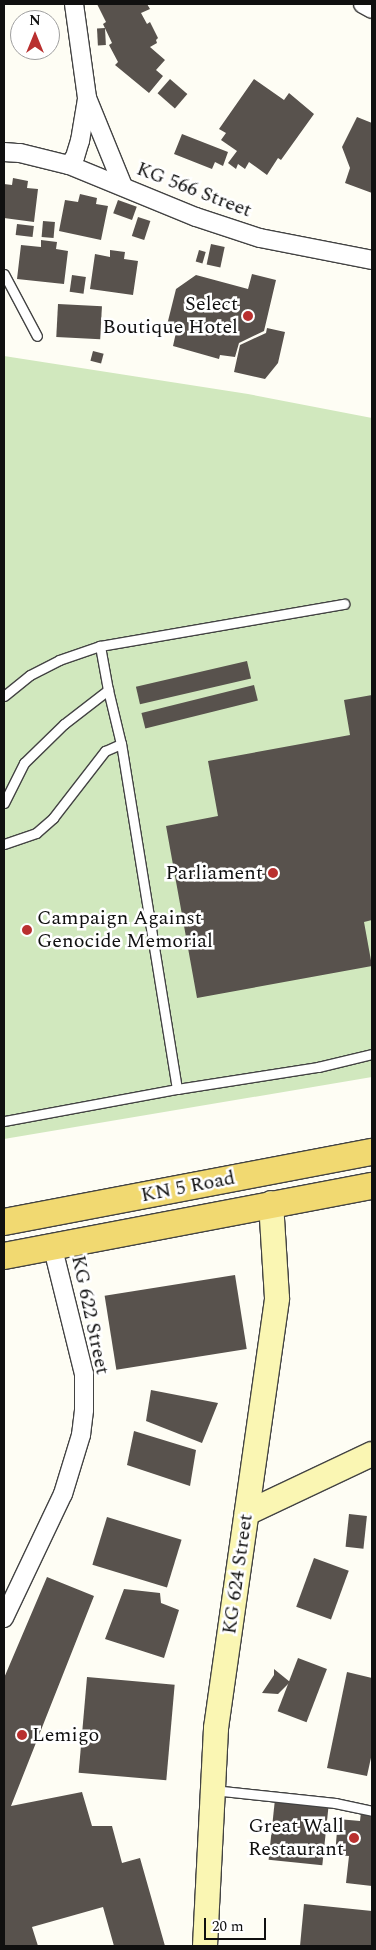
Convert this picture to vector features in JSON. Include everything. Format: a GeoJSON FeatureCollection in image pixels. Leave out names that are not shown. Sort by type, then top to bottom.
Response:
{"type":"FeatureCollection","features":[{"type":"Feature","properties":{"kind":"main road","name":"KN 5 Road"},"geometry":{"type":"LineString","coordinates":[[4,1222],[372,1152]]}},
{"type":"Feature","properties":{"kind":"main road","name":"KN 5 Road"},"geometry":{"type":"LineString","coordinates":[[4,1256],[52,1245],[372,1186]]}},
{"type":"Feature","properties":{"kind":"main road","name":"KG 624 Street"},"geometry":{"type":"LineString","coordinates":[[205,1946],[216,1728],[277,1298],[271,1204]]}},
{"type":"Feature","properties":{"kind":"main road"},"geometry":{"type":"LineString","coordinates":[[247,1514],[372,1454]]}},
{"type":"Feature","properties":{"kind":"street"},"geometry":{"type":"LineString","coordinates":[[74,4],[87,98],[123,186]]}},
{"type":"Feature","properties":{"kind":"street"},"geometry":{"type":"LineString","coordinates":[[363,4],[372,9]]}},
{"type":"Feature","properties":{"kind":"street"},"geometry":{"type":"LineString","coordinates":[[69,165],[75,157],[80,142],[87,98]]}},
{"type":"Feature","properties":{"kind":"street","name":"KG 566 Street"},"geometry":{"type":"LineString","coordinates":[[4,152],[20,153],[69,165],[196,217],[260,238],[372,260]]}},
{"type":"Feature","properties":{"kind":"street","name":"KG 622 Street"},"geometry":{"type":"LineString","coordinates":[[4,1618],[63,1494],[80,1435],[84,1410],[84,1374],[52,1245]]}},
{"type":"Feature","properties":{"kind":"lane"},"geometry":{"type":"LineString","coordinates":[[4,274],[37,336]]}},
{"type":"Feature","properties":{"kind":"lane"},"geometry":{"type":"LineString","coordinates":[[4,696],[30,675],[59,660],[100,646],[344,604]]}},
{"type":"Feature","properties":{"kind":"lane"},"geometry":{"type":"LineString","coordinates":[[100,646],[121,744],[177,1089]]}},
{"type":"Feature","properties":{"kind":"lane"},"geometry":{"type":"LineString","coordinates":[[4,803],[24,764],[64,724],[108,690]]}},
{"type":"Feature","properties":{"kind":"lane"},"geometry":{"type":"LineString","coordinates":[[4,844],[36,833],[53,818],[105,751],[121,744]]}},
{"type":"Feature","properties":{"kind":"lane"},"geometry":{"type":"LineString","coordinates":[[4,1121],[177,1089],[318,1067],[372,1054]]}},
{"type":"Feature","properties":{"kind":"lane"},"geometry":{"type":"LineString","coordinates":[[213,1790],[335,1803],[372,1811]]}},
{"type":"Feature","properties":{"kind":"green space"},"geometry":{"type":"Polygon","coordinates":[[[4,356],[248,394],[372,418],[372,1077],[4,1139],[4,356]]]}},
{"type":"Feature","properties":{"kind":"building"},"geometry":{"type":"Polygon","coordinates":[[[97,4],[147,4],[150,9],[141,13],[147,24],[150,22],[158,38],[156,40],[157,43],[150,47],[165,60],[156,70],[163,76],[149,93],[115,65],[118,62],[109,45],[112,43],[103,24],[106,22],[97,4]]]}},
{"type":"Feature","properties":{"kind":"building"},"geometry":{"type":"Polygon","coordinates":[[[97,28],[105,28],[106,45],[98,45],[97,28]]]}},
{"type":"Feature","properties":{"kind":"building"},"geometry":{"type":"Polygon","coordinates":[[[170,79],[187,94],[175,108],[158,93],[170,79]]]}},
{"type":"Feature","properties":{"kind":"building"},"geometry":{"type":"Polygon","coordinates":[[[254,79],[284,100],[289,93],[314,114],[281,160],[278,158],[267,175],[249,162],[245,169],[238,164],[236,169],[228,163],[237,151],[221,140],[226,133],[219,129],[254,79]]]}},
{"type":"Feature","properties":{"kind":"building"},"geometry":{"type":"Polygon","coordinates":[[[357,117],[372,123],[372,193],[345,183],[350,168],[342,147],[357,117]]]}},
{"type":"Feature","properties":{"kind":"building"},"geometry":{"type":"Polygon","coordinates":[[[182,134],[228,152],[223,166],[215,162],[212,169],[174,154],[182,134]]]}},
{"type":"Feature","properties":{"kind":"building"},"geometry":{"type":"Polygon","coordinates":[[[13,178],[28,181],[27,188],[38,189],[34,222],[4,218],[4,184],[12,185],[13,178]]]}},
{"type":"Feature","properties":{"kind":"building"},"geometry":{"type":"Polygon","coordinates":[[[80,194],[97,198],[96,204],[108,206],[101,240],[59,231],[65,200],[78,202],[80,194]]]}},
{"type":"Feature","properties":{"kind":"building"},"geometry":{"type":"Polygon","coordinates":[[[118,200],[137,207],[132,220],[113,213],[118,200]]]}},
{"type":"Feature","properties":{"kind":"building"},"geometry":{"type":"Polygon","coordinates":[[[138,217],[150,221],[144,240],[132,236],[138,217]]]}},
{"type":"Feature","properties":{"kind":"building"},"geometry":{"type":"Polygon","coordinates":[[[43,221],[55,222],[54,238],[42,237],[43,221]]]}},
{"type":"Feature","properties":{"kind":"building"},"geometry":{"type":"Polygon","coordinates":[[[17,224],[34,226],[33,237],[16,235],[17,224]]]}},
{"type":"Feature","properties":{"kind":"building"},"geometry":{"type":"Polygon","coordinates":[[[41,240],[57,242],[56,249],[68,251],[64,284],[17,279],[21,245],[41,247],[41,240]]]}},
{"type":"Feature","properties":{"kind":"building"},"geometry":{"type":"Polygon","coordinates":[[[211,244],[225,247],[220,267],[207,265],[211,244]]]}},
{"type":"Feature","properties":{"kind":"building"},"geometry":{"type":"Polygon","coordinates":[[[110,250],[125,252],[124,259],[138,261],[133,295],[90,289],[95,254],[110,257],[110,250]]]}},
{"type":"Feature","properties":{"kind":"building"},"geometry":{"type":"Polygon","coordinates":[[[199,250],[206,252],[202,263],[196,262],[199,250]]]}},
{"type":"Feature","properties":{"kind":"building"},"geometry":{"type":"Polygon","coordinates":[[[252,274],[276,280],[264,331],[239,343],[235,357],[220,355],[219,359],[173,346],[177,328],[167,325],[176,289],[196,275],[248,289],[252,274]]]}},
{"type":"Feature","properties":{"kind":"building"},"geometry":{"type":"Polygon","coordinates":[[[72,275],[86,277],[83,294],[70,292],[72,275]]]}},
{"type":"Feature","properties":{"kind":"building"},"geometry":{"type":"Polygon","coordinates":[[[58,304],[102,306],[100,339],[56,337],[58,304]]]}},
{"type":"Feature","properties":{"kind":"building"},"geometry":{"type":"Polygon","coordinates":[[[267,328],[285,332],[278,363],[265,379],[234,372],[240,345],[266,333],[267,328]]]}},
{"type":"Feature","properties":{"kind":"building"},"geometry":{"type":"Polygon","coordinates":[[[93,351],[104,354],[101,364],[90,361],[93,351]]]}},
{"type":"Feature","properties":{"kind":"building"},"geometry":{"type":"Polygon","coordinates":[[[247,661],[251,679],[140,704],[136,687],[247,661]]]}},
{"type":"Feature","properties":{"kind":"building"},"geometry":{"type":"Polygon","coordinates":[[[254,685],[258,701],[145,729],[141,713],[254,685]]]}},
{"type":"Feature","properties":{"kind":"building","name":"Parliament"},"geometry":{"type":"Polygon","coordinates":[[[372,695],[372,920],[364,922],[372,966],[197,998],[166,826],[218,816],[208,761],[350,735],[344,700],[372,695]]]}},
{"type":"Feature","properties":{"kind":"building"},"geometry":{"type":"Polygon","coordinates":[[[235,1275],[247,1349],[116,1370],[105,1296],[235,1275]]]}},
{"type":"Feature","properties":{"kind":"building"},"geometry":{"type":"Polygon","coordinates":[[[151,1390],[218,1403],[202,1443],[146,1421],[151,1390]]]}},
{"type":"Feature","properties":{"kind":"building"},"geometry":{"type":"Polygon","coordinates":[[[134,1431],[196,1450],[190,1486],[127,1465],[134,1431]]]}},
{"type":"Feature","properties":{"kind":"building"},"geometry":{"type":"Polygon","coordinates":[[[349,1514],[367,1516],[363,1549],[346,1547],[349,1514]]]}},
{"type":"Feature","properties":{"kind":"building"},"geometry":{"type":"Polygon","coordinates":[[[107,1517],[182,1540],[167,1588],[92,1565],[107,1517]]]}},
{"type":"Feature","properties":{"kind":"building"},"geometry":{"type":"Polygon","coordinates":[[[314,1558],[349,1571],[331,1620],[296,1607],[314,1558]]]}},
{"type":"Feature","properties":{"kind":"building","name":"Lemigo"},"geometry":{"type":"Polygon","coordinates":[[[47,1577],[94,1596],[11,1806],[82,1792],[92,1826],[112,1826],[122,1863],[140,1858],[165,1946],[114,1946],[103,1907],[32,1927],[38,1946],[4,1946],[4,1678],[47,1577]]]}},
{"type":"Feature","properties":{"kind":"building"},"geometry":{"type":"Polygon","coordinates":[[[124,1589],[160,1593],[161,1603],[179,1610],[164,1658],[105,1639],[124,1589]]]}},
{"type":"Feature","properties":{"kind":"building"},"geometry":{"type":"Polygon","coordinates":[[[298,1658],[327,1669],[307,1722],[278,1711],[298,1658]]]}},
{"type":"Feature","properties":{"kind":"building"},"geometry":{"type":"Polygon","coordinates":[[[274,1669],[290,1682],[278,1694],[262,1693],[274,1675],[274,1669]]]}},
{"type":"Feature","properties":{"kind":"building"},"geometry":{"type":"Polygon","coordinates":[[[347,1672],[372,1678],[372,1753],[367,1776],[327,1768],[347,1672]]]}},
{"type":"Feature","properties":{"kind":"building"},"geometry":{"type":"Polygon","coordinates":[[[87,1677],[175,1685],[166,1780],[79,1773],[87,1677]]]}},
{"type":"Feature","properties":{"kind":"building"},"geometry":{"type":"Polygon","coordinates":[[[275,1799],[329,1805],[322,1865],[269,1860],[275,1799]]]}},
{"type":"Feature","properties":{"kind":"building","name":"Great Wall Restaurant"},"geometry":{"type":"Polygon","coordinates":[[[361,1812],[372,1813],[372,1886],[346,1883],[349,1856],[335,1855],[338,1819],[360,1821],[361,1812]]]}},
{"type":"Feature","properties":{"kind":"building"},"geometry":{"type":"Polygon","coordinates":[[[304,1904],[372,1911],[372,1946],[300,1946],[304,1904]]]}},
{"type":"Feature","properties":{"kind":"place","name":"Select Boutique Hotel"},"geometry":{"type":"Point","coordinates":[248,316]}},
{"type":"Feature","properties":{"kind":"place","name":"Parliament"},"geometry":{"type":"Point","coordinates":[273,873]}},
{"type":"Feature","properties":{"kind":"place","name":"Campaign Against Genocide Memorial"},"geometry":{"type":"Point","coordinates":[27,930]}},
{"type":"Feature","properties":{"kind":"place","name":"Lemigo"},"geometry":{"type":"Point","coordinates":[22,1735]}},
{"type":"Feature","properties":{"kind":"place","name":"Great Wall Restaurant"},"geometry":{"type":"Point","coordinates":[354,1838]}}]}
